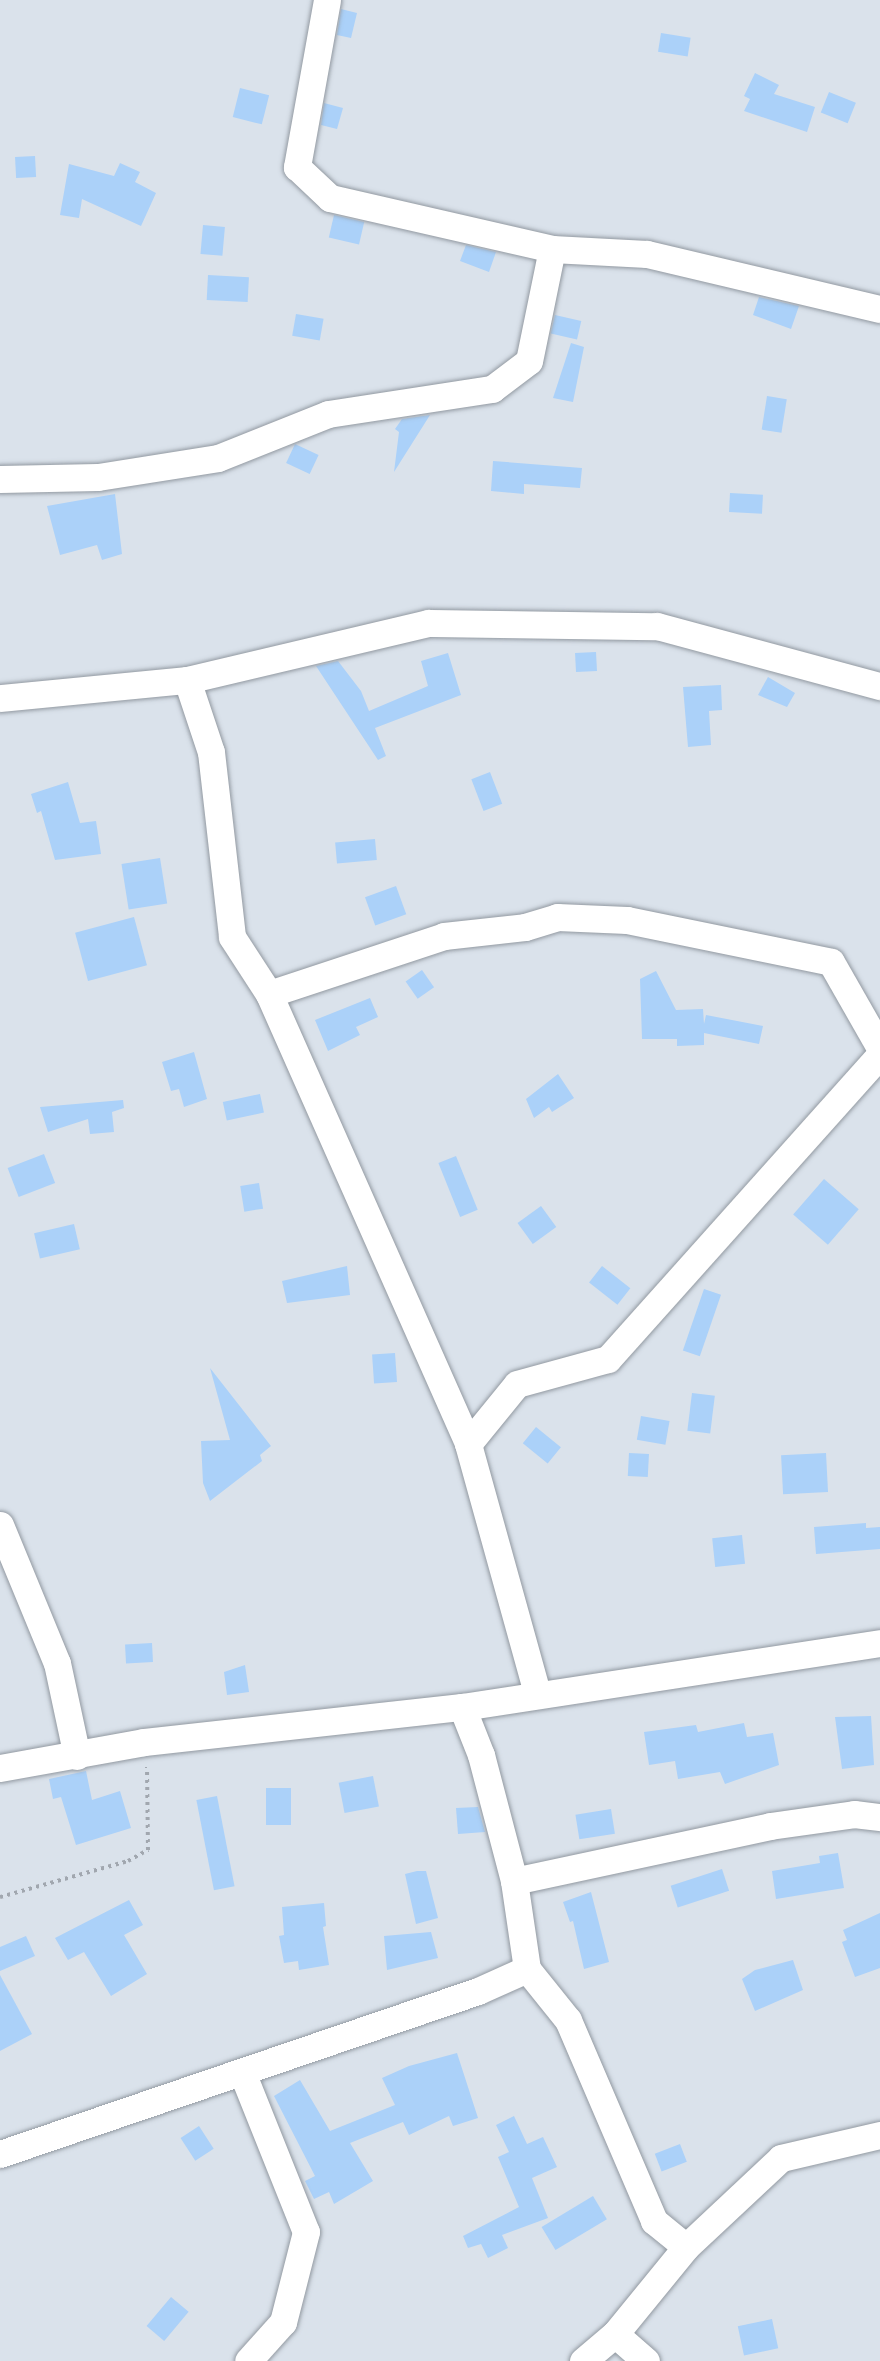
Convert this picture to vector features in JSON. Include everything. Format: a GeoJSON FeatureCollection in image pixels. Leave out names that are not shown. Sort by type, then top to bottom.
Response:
{"type":"FeatureCollection","features":[{"type":"Feature","properties":{"kind":"street"},"geometry":{"type":"LineString","coordinates":[[327,0],[297,167],[330,198],[552,249],[646,254],[880,309]]}},
{"type":"Feature","properties":{"kind":"street"},"geometry":{"type":"LineString","coordinates":[[0,478],[98,477],[218,458],[328,414],[492,389],[529,361],[552,249]]}},
{"type":"Feature","properties":{"kind":"street"},"geometry":{"type":"LineString","coordinates":[[0,698],[188,680],[428,623],[657,626],[880,686]]}},
{"type":"Feature","properties":{"kind":"street"},"geometry":{"type":"LineString","coordinates":[[188,680],[211,752],[232,938],[269,994],[468,1444],[537,1693]]}},
{"type":"Feature","properties":{"kind":"street"},"geometry":{"type":"LineString","coordinates":[[269,994],[444,936],[525,927],[556,918],[627,920],[831,962],[880,1048]]}},
{"type":"Feature","properties":{"kind":"street"},"geometry":{"type":"LineString","coordinates":[[468,1444],[517,1384],[608,1359],[880,1055]]}},
{"type":"Feature","properties":{"kind":"street"},"geometry":{"type":"LineString","coordinates":[[0,1525],[5,1553],[57,1664],[77,1756]]}},
{"type":"Feature","properties":{"kind":"street"},"geometry":{"type":"LineString","coordinates":[[0,1768],[77,1756],[144,1742],[462,1707],[537,1693],[880,1643]]}},
{"type":"Feature","properties":{"kind":"street"},"geometry":{"type":"LineString","coordinates":[[462,1707],[481,1755],[514,1881],[527,1970],[568,2020],[654,2221],[686,2247]]}},
{"type":"Feature","properties":{"kind":"street"},"geometry":{"type":"LineString","coordinates":[[514,1881],[770,1826],[854,1814],[880,1817]]}},
{"type":"Feature","properties":{"kind":"street"},"geometry":{"type":"LineString","coordinates":[[0,2154],[478,1991],[527,1970]]}},
{"type":"Feature","properties":{"kind":"street"},"geometry":{"type":"LineString","coordinates":[[242,2072],[306,2232],[284,2322],[248,2361]]}},
{"type":"Feature","properties":{"kind":"street"},"geometry":{"type":"LineString","coordinates":[[583,2361],[615,2334],[686,2247],[781,2158],[880,2135]]}},
{"type":"Feature","properties":{"kind":"street"},"geometry":{"type":"LineString","coordinates":[[615,2334],[646,2361]]}},
{"type":"Feature","properties":{"kind":"path"},"geometry":{"type":"LineString","coordinates":[[0,1898],[128,1861],[148,1850],[144,1742]]}},
{"type":"Feature","properties":{"kind":"building"},"geometry":{"type":"Polygon","coordinates":[[[341,9],[357,13],[351,38],[337,35],[341,9]]]}},
{"type":"Feature","properties":{"kind":"building"},"geometry":{"type":"Polygon","coordinates":[[[661,33],[691,38],[688,56],[658,52],[661,33]]]}},
{"type":"Feature","properties":{"kind":"building"},"geometry":{"type":"Polygon","coordinates":[[[755,73],[779,85],[774,94],[815,107],[807,132],[744,111],[750,99],[744,96],[755,73]]]}},
{"type":"Feature","properties":{"kind":"building"},"geometry":{"type":"Polygon","coordinates":[[[240,88],[269,95],[262,124],[233,117],[240,88]]]}},
{"type":"Feature","properties":{"kind":"building"},"geometry":{"type":"Polygon","coordinates":[[[829,92],[856,103],[848,123],[821,112],[829,92]]]}},
{"type":"Feature","properties":{"kind":"building"},"geometry":{"type":"Polygon","coordinates":[[[324,103],[343,108],[337,129],[321,125],[324,103]]]}},
{"type":"Feature","properties":{"kind":"building"},"geometry":{"type":"Polygon","coordinates":[[[35,156],[36,177],[16,178],[15,157],[35,156]]]}},
{"type":"Feature","properties":{"kind":"building"},"geometry":{"type":"Polygon","coordinates":[[[120,163],[140,172],[135,182],[156,193],[141,226],[82,199],[79,218],[60,215],[69,164],[114,176],[120,163]]]}},
{"type":"Feature","properties":{"kind":"building"},"geometry":{"type":"Polygon","coordinates":[[[334,215],[364,222],[359,244],[329,237],[334,215]]]}},
{"type":"Feature","properties":{"kind":"building"},"geometry":{"type":"Polygon","coordinates":[[[203,225],[225,227],[222,256],[200,254],[203,225]]]}},
{"type":"Feature","properties":{"kind":"building"},"geometry":{"type":"Polygon","coordinates":[[[466,245],[496,252],[489,272],[460,261],[466,245]]]}},
{"type":"Feature","properties":{"kind":"building"},"geometry":{"type":"Polygon","coordinates":[[[208,275],[249,277],[248,302],[207,300],[208,275]]]}},
{"type":"Feature","properties":{"kind":"building"},"geometry":{"type":"Polygon","coordinates":[[[759,297],[799,306],[791,329],[753,315],[759,297]]]}},
{"type":"Feature","properties":{"kind":"building"},"geometry":{"type":"Polygon","coordinates":[[[296,314],[324,319],[320,341],[292,336],[296,314]]]}},
{"type":"Feature","properties":{"kind":"building"},"geometry":{"type":"Polygon","coordinates":[[[555,315],[581,321],[577,340],[551,334],[555,315]]]}},
{"type":"Feature","properties":{"kind":"building"},"geometry":{"type":"Polygon","coordinates":[[[571,343],[584,347],[573,402],[553,398],[571,343]]]}},
{"type":"Feature","properties":{"kind":"building"},"geometry":{"type":"Polygon","coordinates":[[[767,396],[787,399],[781,433],[762,430],[767,396]]]}},
{"type":"Feature","properties":{"kind":"building"},"geometry":{"type":"Polygon","coordinates":[[[430,415],[394,472],[399,432],[395,429],[402,419],[430,415]]]}},
{"type":"Feature","properties":{"kind":"building"},"geometry":{"type":"Polygon","coordinates":[[[295,444],[319,455],[310,474],[286,463],[295,444]]]}},
{"type":"Feature","properties":{"kind":"building"},"geometry":{"type":"Polygon","coordinates":[[[493,461],[582,468],[580,488],[524,484],[524,494],[491,491],[493,461]]]}},
{"type":"Feature","properties":{"kind":"building"},"geometry":{"type":"Polygon","coordinates":[[[730,493],[763,495],[762,514],[729,512],[730,493]]]}},
{"type":"Feature","properties":{"kind":"building"},"geometry":{"type":"Polygon","coordinates":[[[115,494],[122,554],[102,560],[97,545],[60,555],[47,506],[115,494]]]}},
{"type":"Feature","properties":{"kind":"building"},"geometry":{"type":"Polygon","coordinates":[[[596,652],[597,671],[576,672],[575,653],[596,652]]]}},
{"type":"Feature","properties":{"kind":"building"},"geometry":{"type":"Polygon","coordinates":[[[448,653],[461,695],[375,728],[386,756],[378,760],[316,666],[338,661],[361,691],[369,711],[428,686],[421,661],[448,653]]]}},
{"type":"Feature","properties":{"kind":"building"},"geometry":{"type":"Polygon","coordinates":[[[768,677],[795,693],[787,707],[758,695],[768,677]]]}},
{"type":"Feature","properties":{"kind":"building"},"geometry":{"type":"Polygon","coordinates":[[[721,685],[722,710],[709,711],[711,745],[688,747],[683,687],[721,685]]]}},
{"type":"Feature","properties":{"kind":"building"},"geometry":{"type":"Polygon","coordinates":[[[490,772],[502,804],[484,811],[471,779],[490,772]]]}},
{"type":"Feature","properties":{"kind":"building"},"geometry":{"type":"Polygon","coordinates":[[[68,782],[80,823],[96,821],[101,854],[55,860],[41,811],[37,813],[31,794],[68,782]]]}},
{"type":"Feature","properties":{"kind":"building"},"geometry":{"type":"Polygon","coordinates":[[[375,839],[377,860],[337,863],[335,842],[375,839]]]}},
{"type":"Feature","properties":{"kind":"building"},"geometry":{"type":"Polygon","coordinates":[[[160,858],[167,903],[129,910],[121,864],[160,858]]]}},
{"type":"Feature","properties":{"kind":"building"},"geometry":{"type":"Polygon","coordinates":[[[396,886],[406,914],[375,925],[365,897],[396,886]]]}},
{"type":"Feature","properties":{"kind":"building"},"geometry":{"type":"Polygon","coordinates":[[[134,917],[147,965],[88,981],[75,933],[134,917]]]}},
{"type":"Feature","properties":{"kind":"building"},"geometry":{"type":"Polygon","coordinates":[[[422,970],[434,987],[418,999],[406,981],[422,970]]]}},
{"type":"Feature","properties":{"kind":"building"},"geometry":{"type":"Polygon","coordinates":[[[656,971],[676,1010],[703,1009],[704,1024],[706,1015],[763,1026],[759,1044],[704,1033],[704,1045],[677,1046],[677,1039],[642,1039],[640,979],[656,971]]]}},
{"type":"Feature","properties":{"kind":"building"},"geometry":{"type":"Polygon","coordinates":[[[370,998],[378,1017],[356,1027],[360,1035],[328,1051],[315,1020],[370,998]]]}},
{"type":"Feature","properties":{"kind":"building"},"geometry":{"type":"Polygon","coordinates":[[[194,1052],[207,1099],[184,1107],[179,1089],[171,1091],[162,1062],[194,1052]]]}},
{"type":"Feature","properties":{"kind":"building"},"geometry":{"type":"Polygon","coordinates":[[[558,1074],[574,1098],[552,1112],[549,1107],[534,1118],[526,1099],[558,1074]]]}},
{"type":"Feature","properties":{"kind":"building"},"geometry":{"type":"Polygon","coordinates":[[[260,1094],[264,1113],[227,1120],[223,1102],[260,1094]]]}},
{"type":"Feature","properties":{"kind":"building"},"geometry":{"type":"Polygon","coordinates":[[[123,1100],[124,1108],[112,1112],[114,1132],[90,1134],[88,1119],[48,1132],[40,1107],[123,1100]]]}},
{"type":"Feature","properties":{"kind":"building"},"geometry":{"type":"Polygon","coordinates":[[[44,1154],[55,1183],[19,1197],[8,1168],[44,1154]]]}},
{"type":"Feature","properties":{"kind":"building"},"geometry":{"type":"Polygon","coordinates":[[[456,1156],[478,1210],[460,1217],[438,1163],[456,1156]]]}},
{"type":"Feature","properties":{"kind":"building"},"geometry":{"type":"Polygon","coordinates":[[[824,1179],[859,1209],[828,1245],[793,1214],[824,1179]]]}},
{"type":"Feature","properties":{"kind":"building"},"geometry":{"type":"Polygon","coordinates":[[[259,1183],[263,1209],[244,1212],[240,1186],[259,1183]]]}},
{"type":"Feature","properties":{"kind":"building"},"geometry":{"type":"Polygon","coordinates":[[[541,1206],[556,1227],[533,1244],[518,1223],[541,1206]]]}},
{"type":"Feature","properties":{"kind":"building"},"geometry":{"type":"Polygon","coordinates":[[[74,1224],[80,1249],[40,1259],[34,1233],[74,1224]]]}},
{"type":"Feature","properties":{"kind":"building"},"geometry":{"type":"Polygon","coordinates":[[[347,1266],[350,1295],[287,1303],[282,1281],[347,1266]]]}},
{"type":"Feature","properties":{"kind":"building"},"geometry":{"type":"Polygon","coordinates":[[[602,1266],[630,1288],[617,1305],[589,1283],[602,1266]]]}},
{"type":"Feature","properties":{"kind":"building"},"geometry":{"type":"Polygon","coordinates":[[[704,1289],[721,1295],[700,1356],[683,1350],[704,1289]]]}},
{"type":"Feature","properties":{"kind":"building"},"geometry":{"type":"Polygon","coordinates":[[[395,1353],[397,1382],[374,1384],[372,1355],[395,1353]]]}},
{"type":"Feature","properties":{"kind":"building"},"geometry":{"type":"Polygon","coordinates":[[[210,1368],[271,1446],[260,1455],[262,1461],[210,1501],[203,1483],[201,1441],[230,1440],[210,1368]]]}},
{"type":"Feature","properties":{"kind":"building"},"geometry":{"type":"Polygon","coordinates":[[[692,1393],[715,1396],[710,1434],[687,1431],[692,1393]]]}},
{"type":"Feature","properties":{"kind":"building"},"geometry":{"type":"Polygon","coordinates":[[[641,1416],[670,1421],[665,1445],[637,1440],[641,1416]]]}},
{"type":"Feature","properties":{"kind":"building"},"geometry":{"type":"Polygon","coordinates":[[[536,1427],[561,1447],[548,1463],[523,1443],[536,1427]]]}},
{"type":"Feature","properties":{"kind":"building"},"geometry":{"type":"Polygon","coordinates":[[[629,1453],[649,1454],[648,1477],[628,1476],[629,1453]]]}},
{"type":"Feature","properties":{"kind":"building"},"geometry":{"type":"Polygon","coordinates":[[[826,1453],[828,1492],[783,1494],[781,1455],[826,1453]]]}},
{"type":"Feature","properties":{"kind":"building"},"geometry":{"type":"Polygon","coordinates":[[[866,1523],[866,1528],[880,1527],[880,1549],[816,1554],[814,1527],[866,1523]]]}},
{"type":"Feature","properties":{"kind":"building"},"geometry":{"type":"Polygon","coordinates":[[[742,1535],[745,1564],[715,1567],[712,1538],[742,1535]]]}},
{"type":"Feature","properties":{"kind":"building"},"geometry":{"type":"Polygon","coordinates":[[[152,1643],[153,1662],[126,1663],[125,1644],[152,1643]]]}},
{"type":"Feature","properties":{"kind":"building"},"geometry":{"type":"Polygon","coordinates":[[[245,1665],[249,1692],[227,1695],[224,1672],[245,1665]]]}},
{"type":"Feature","properties":{"kind":"building"},"geometry":{"type":"Polygon","coordinates":[[[871,1716],[874,1765],[842,1769],[835,1717],[871,1716]]]}},
{"type":"Feature","properties":{"kind":"building"},"geometry":{"type":"Polygon","coordinates":[[[744,1723],[747,1737],[773,1733],[779,1765],[725,1784],[720,1772],[678,1779],[675,1761],[649,1765],[644,1732],[696,1725],[698,1732],[744,1723]]]}},
{"type":"Feature","properties":{"kind":"building"},"geometry":{"type":"Polygon","coordinates":[[[86,1771],[92,1800],[120,1791],[131,1828],[76,1845],[61,1797],[53,1799],[49,1779],[86,1771]]]}},
{"type":"Feature","properties":{"kind":"building"},"geometry":{"type":"Polygon","coordinates":[[[373,1776],[379,1806],[345,1813],[339,1783],[373,1776]]]}},
{"type":"Feature","properties":{"kind":"building"},"geometry":{"type":"Polygon","coordinates":[[[266,1788],[291,1788],[291,1825],[266,1825],[266,1788]]]}},
{"type":"Feature","properties":{"kind":"building"},"geometry":{"type":"Polygon","coordinates":[[[217,1796],[235,1886],[214,1890],[196,1800],[217,1796]]]}},
{"type":"Feature","properties":{"kind":"building"},"geometry":{"type":"Polygon","coordinates":[[[478,1807],[485,1832],[458,1834],[456,1808],[478,1807]]]}},
{"type":"Feature","properties":{"kind":"building"},"geometry":{"type":"Polygon","coordinates":[[[611,1809],[615,1834],[579,1839],[575,1815],[611,1809]]]}},
{"type":"Feature","properties":{"kind":"building"},"geometry":{"type":"Polygon","coordinates":[[[838,1853],[844,1888],[776,1899],[772,1871],[820,1863],[819,1856],[838,1853]]]}},
{"type":"Feature","properties":{"kind":"building"},"geometry":{"type":"Polygon","coordinates":[[[722,1869],[729,1891],[678,1908],[671,1886],[722,1869]]]}},
{"type":"Feature","properties":{"kind":"building"},"geometry":{"type":"Polygon","coordinates":[[[426,1871],[438,1918],[416,1924],[405,1874],[426,1871]]]}},
{"type":"Feature","properties":{"kind":"building"},"geometry":{"type":"Polygon","coordinates":[[[591,1892],[609,1962],[584,1969],[573,1921],[570,1922],[563,1902],[591,1892]]]}},
{"type":"Feature","properties":{"kind":"building"},"geometry":{"type":"Polygon","coordinates":[[[129,1900],[143,1925],[124,1935],[147,1974],[111,1996],[84,1952],[68,1960],[55,1938],[129,1900]]]}},
{"type":"Feature","properties":{"kind":"building"},"geometry":{"type":"Polygon","coordinates":[[[324,1903],[326,1926],[323,1927],[329,1965],[299,1970],[298,1961],[284,1963],[279,1936],[284,1935],[282,1907],[324,1903]]]}},
{"type":"Feature","properties":{"kind":"building"},"geometry":{"type":"Polygon","coordinates":[[[880,1913],[880,1968],[855,1977],[842,1942],[847,1940],[843,1930],[880,1913]]]}},
{"type":"Feature","properties":{"kind":"building"},"geometry":{"type":"Polygon","coordinates":[[[431,1932],[438,1958],[387,1970],[384,1936],[431,1932]]]}},
{"type":"Feature","properties":{"kind":"building"},"geometry":{"type":"Polygon","coordinates":[[[26,1936],[35,1956],[0,1971],[0,1947],[26,1936]]]}},
{"type":"Feature","properties":{"kind":"building"},"geometry":{"type":"Polygon","coordinates":[[[793,1960],[803,1990],[755,2011],[742,1979],[755,1970],[793,1960]]]}},
{"type":"Feature","properties":{"kind":"building"},"geometry":{"type":"Polygon","coordinates":[[[0,1975],[32,2034],[0,2051],[0,1975]]]}},
{"type":"Feature","properties":{"kind":"building"},"geometry":{"type":"Polygon","coordinates":[[[457,2053],[478,2118],[453,2126],[449,2116],[409,2135],[403,2122],[350,2143],[373,2181],[334,2204],[329,2192],[314,2199],[305,2181],[315,2176],[274,2096],[300,2080],[330,2131],[395,2105],[382,2078],[409,2066],[457,2053]]]}},
{"type":"Feature","properties":{"kind":"building"},"geometry":{"type":"Polygon","coordinates":[[[514,2116],[527,2144],[543,2137],[557,2167],[532,2178],[548,2218],[502,2235],[508,2248],[488,2258],[481,2244],[468,2248],[463,2236],[519,2207],[498,2157],[509,2152],[496,2125],[514,2116]]]}},
{"type":"Feature","properties":{"kind":"building"},"geometry":{"type":"Polygon","coordinates":[[[199,2126],[214,2149],[195,2161],[181,2138],[199,2126]]]}},
{"type":"Feature","properties":{"kind":"building"},"geometry":{"type":"Polygon","coordinates":[[[680,2144],[687,2162],[662,2171],[655,2154],[680,2144]]]}},
{"type":"Feature","properties":{"kind":"building"},"geometry":{"type":"Polygon","coordinates":[[[593,2196],[607,2219],[555,2250],[542,2227],[593,2196]]]}},
{"type":"Feature","properties":{"kind":"building"},"geometry":{"type":"Polygon","coordinates":[[[171,2297],[189,2312],[164,2341],[147,2326],[171,2297]]]}},
{"type":"Feature","properties":{"kind":"building"},"geometry":{"type":"Polygon","coordinates":[[[772,2319],[778,2348],[744,2356],[738,2326],[772,2319]]]}}]}
